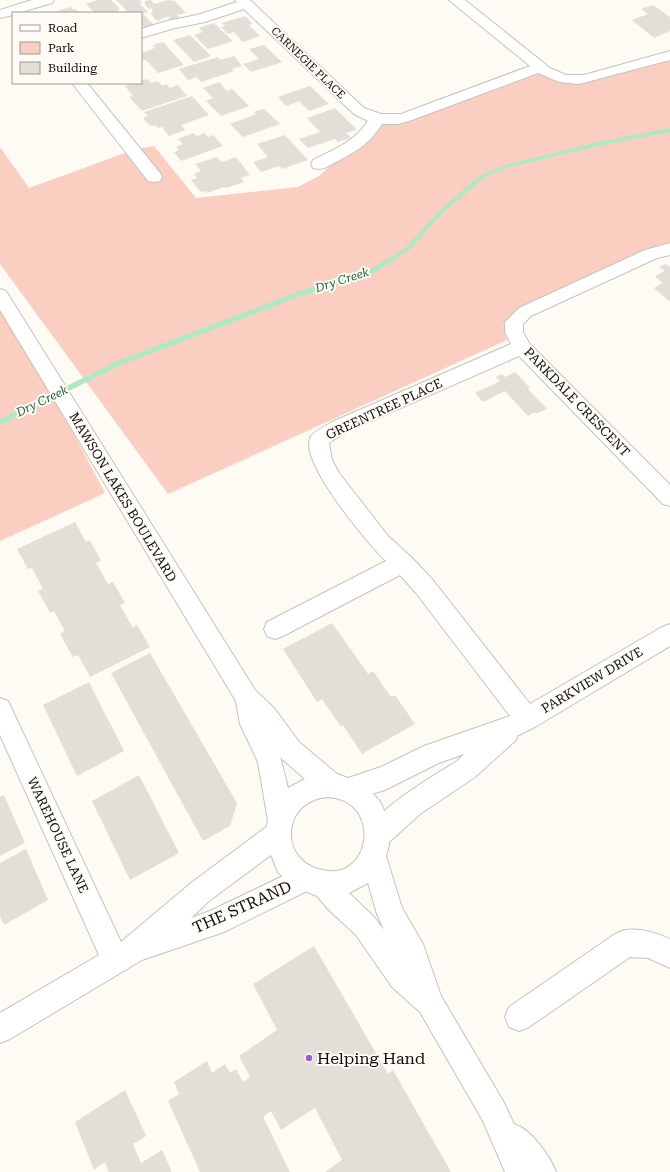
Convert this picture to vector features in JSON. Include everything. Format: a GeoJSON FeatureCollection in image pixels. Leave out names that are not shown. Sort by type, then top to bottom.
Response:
{"type":"FeatureCollection","features":[{"type":"Feature","properties":{"kind":"street"},"geometry":{"type":"LineString","coordinates":[[21,11],[47,0]]}},
{"type":"Feature","properties":{"kind":"street"},"geometry":{"type":"LineString","coordinates":[[456,0],[541,67],[560,78],[580,80],[670,55]]}},
{"type":"Feature","properties":{"kind":"street"},"geometry":{"type":"LineString","coordinates":[[142,34],[172,24],[200,19],[244,2]]}},
{"type":"Feature","properties":{"kind":"street","name":"CARNEGIE PLACE"},"geometry":{"type":"LineString","coordinates":[[244,2],[359,111],[368,117],[377,119],[391,120],[404,118],[541,67]]}},
{"type":"Feature","properties":{"kind":"street"},"geometry":{"type":"LineString","coordinates":[[0,14],[12,12]]}},
{"type":"Feature","properties":{"kind":"street"},"geometry":{"type":"LineString","coordinates":[[80,84],[154,177]]}},
{"type":"Feature","properties":{"kind":"street"},"geometry":{"type":"LineString","coordinates":[[319,164],[358,143],[377,119]]}},
{"type":"Feature","properties":{"kind":"street","name":"PARKDALE CRESCENT"},"geometry":{"type":"LineString","coordinates":[[670,249],[651,254],[525,312],[514,322],[514,332],[522,347],[670,498]]}},
{"type":"Feature","properties":{"kind":"street","name":"MAWSON LAKES BOULEVARD"},"geometry":{"type":"LineString","coordinates":[[2,298],[247,698],[266,716],[290,750],[340,788]]}},
{"type":"Feature","properties":{"kind":"street","name":"GREENTREE PLACE"},"geometry":{"type":"LineString","coordinates":[[520,722],[424,586],[403,563],[380,542],[332,479],[322,460],[319,440],[339,428],[522,347]]}},
{"type":"Feature","properties":{"kind":"street"},"geometry":{"type":"LineString","coordinates":[[275,629],[403,563]]}},
{"type":"Feature","properties":{"kind":"street","name":"PARKVIEW DRIVE"},"geometry":{"type":"LineString","coordinates":[[340,788],[385,778],[433,754],[520,722],[670,634]]}},
{"type":"Feature","properties":{"kind":"street","name":"MAWSON LAKES BOULEVARD"},"geometry":{"type":"LineString","coordinates":[[247,698],[252,724],[270,761],[275,782],[279,827]]}},
{"type":"Feature","properties":{"kind":"street","name":"WAREHOUSE LANE"},"geometry":{"type":"LineString","coordinates":[[0,709],[124,956]]}},
{"type":"Feature","properties":{"kind":"street","name":"PARKVIEW DRIVE"},"geometry":{"type":"LineString","coordinates":[[376,846],[411,804],[466,769],[520,722]]}},
{"type":"Feature","properties":{"kind":"street"},"geometry":{"type":"LineString","coordinates":[[376,846],[366,867],[356,876],[344,882],[330,884],[314,881],[297,874],[285,860],[280,848],[279,827],[286,807],[302,792],[322,786],[340,788],[360,797],[371,810],[376,818],[376,846],[390,914],[413,954],[430,1003],[493,1111],[521,1172]]}},
{"type":"Feature","properties":{"kind":"street","name":"THE STRAND"},"geometry":{"type":"LineString","coordinates":[[0,1029],[124,956],[279,827]]}},
{"type":"Feature","properties":{"kind":"street"},"geometry":{"type":"LineString","coordinates":[[314,881],[365,926],[402,977],[430,1003]]}},
{"type":"Feature","properties":{"kind":"street","name":"THE STRAND"},"geometry":{"type":"LineString","coordinates":[[124,956],[215,923],[314,881]]}},
{"type":"Feature","properties":{"kind":"street"},"geometry":{"type":"LineString","coordinates":[[519,1017],[625,944],[637,942],[653,946],[670,954]]}},
{"type":"Feature","properties":{"kind":"street"},"geometry":{"type":"LineString","coordinates":[[493,1111],[541,1172]]}},
{"type":"Feature","properties":{"kind":"green space"},"geometry":{"type":"Polygon","coordinates":[[[670,55],[670,249],[525,312],[503,327],[507,340],[168,494],[0,264],[0,147],[29,188],[133,150],[154,146],[196,198],[298,187],[319,176],[380,120],[404,118],[545,71],[568,80],[670,55]]]}},
{"type":"Feature","properties":{"kind":"green space"},"geometry":{"type":"Polygon","coordinates":[[[0,295],[105,493],[0,541],[0,295]]]}},
{"type":"Feature","properties":{"kind":"building"},"geometry":{"type":"Polygon","coordinates":[[[98,0],[111,0],[120,9],[118,9],[119,11],[116,12],[94,12],[86,4],[98,0]]]}},
{"type":"Feature","properties":{"kind":"building"},"geometry":{"type":"Polygon","coordinates":[[[116,0],[139,0],[142,2],[140,4],[148,12],[142,14],[142,12],[124,12],[127,11],[116,0]]]}},
{"type":"Feature","properties":{"kind":"building"},"geometry":{"type":"Polygon","coordinates":[[[151,0],[154,4],[168,0],[175,1],[186,13],[177,15],[180,18],[171,21],[168,17],[170,17],[169,16],[157,21],[151,14],[153,10],[151,8],[149,9],[145,4],[145,1],[151,0]]]}},
{"type":"Feature","properties":{"kind":"building"},"geometry":{"type":"Polygon","coordinates":[[[653,5],[670,17],[670,31],[654,38],[632,20],[648,14],[641,9],[653,5]]]}},
{"type":"Feature","properties":{"kind":"building"},"geometry":{"type":"Polygon","coordinates":[[[71,7],[78,12],[58,12],[71,7]]]}},
{"type":"Feature","properties":{"kind":"building"},"geometry":{"type":"Polygon","coordinates":[[[144,15],[154,25],[145,28],[142,25],[142,16],[144,15]]]}},
{"type":"Feature","properties":{"kind":"building"},"geometry":{"type":"Polygon","coordinates":[[[245,16],[253,24],[249,25],[260,36],[243,42],[234,32],[228,34],[221,27],[225,26],[222,23],[245,16]]]}},
{"type":"Feature","properties":{"kind":"building"},"geometry":{"type":"Polygon","coordinates":[[[214,23],[233,41],[208,49],[194,35],[203,32],[199,28],[214,23]]]}},
{"type":"Feature","properties":{"kind":"building"},"geometry":{"type":"Polygon","coordinates":[[[190,35],[211,56],[194,62],[173,40],[190,35]]]}},
{"type":"Feature","properties":{"kind":"building"},"geometry":{"type":"Polygon","coordinates":[[[163,42],[184,65],[158,73],[146,60],[142,61],[142,53],[155,48],[153,45],[163,42]]]}},
{"type":"Feature","properties":{"kind":"building"},"geometry":{"type":"Polygon","coordinates":[[[264,45],[282,62],[251,72],[243,64],[259,59],[249,49],[264,45]]]}},
{"type":"Feature","properties":{"kind":"building"},"geometry":{"type":"Polygon","coordinates":[[[234,56],[242,66],[232,69],[234,71],[201,82],[197,77],[188,80],[179,69],[218,57],[220,60],[234,56]]]}},
{"type":"Feature","properties":{"kind":"building"},"geometry":{"type":"Polygon","coordinates":[[[147,79],[151,83],[158,81],[162,86],[167,84],[170,88],[178,85],[187,96],[142,111],[129,97],[133,96],[125,86],[132,84],[142,84],[142,81],[147,79]]]}},
{"type":"Feature","properties":{"kind":"building"},"geometry":{"type":"Polygon","coordinates":[[[219,82],[227,91],[232,89],[249,106],[221,116],[206,101],[213,98],[203,88],[219,82]]]}},
{"type":"Feature","properties":{"kind":"building"},"geometry":{"type":"Polygon","coordinates":[[[310,86],[329,104],[309,111],[299,101],[286,106],[278,97],[310,86]]]}},
{"type":"Feature","properties":{"kind":"building"},"geometry":{"type":"Polygon","coordinates":[[[192,96],[209,115],[181,125],[185,130],[169,136],[162,127],[158,128],[155,125],[150,126],[143,118],[148,116],[144,112],[192,96]]]}},
{"type":"Feature","properties":{"kind":"building"},"geometry":{"type":"Polygon","coordinates":[[[335,108],[357,130],[346,133],[351,138],[338,142],[335,139],[308,148],[299,139],[320,132],[307,118],[335,108]]]}},
{"type":"Feature","properties":{"kind":"building"},"geometry":{"type":"Polygon","coordinates":[[[264,109],[280,124],[243,137],[230,124],[256,114],[254,112],[264,109]]]}},
{"type":"Feature","properties":{"kind":"building"},"geometry":{"type":"Polygon","coordinates":[[[194,133],[197,136],[205,133],[208,137],[213,135],[223,146],[181,161],[174,152],[179,150],[176,147],[183,144],[178,139],[194,133]]]}},
{"type":"Feature","properties":{"kind":"building"},"geometry":{"type":"Polygon","coordinates":[[[285,135],[308,160],[282,169],[279,166],[261,172],[253,162],[268,157],[257,144],[285,135]]]}},
{"type":"Feature","properties":{"kind":"building"},"geometry":{"type":"Polygon","coordinates":[[[217,157],[222,162],[236,157],[250,175],[241,178],[244,182],[207,193],[206,191],[201,192],[191,180],[197,178],[194,174],[201,171],[195,164],[217,157]]]}},
{"type":"Feature","properties":{"kind":"building"},"geometry":{"type":"Polygon","coordinates":[[[666,264],[670,267],[670,302],[654,288],[662,283],[655,276],[665,271],[659,267],[666,264]]]}},
{"type":"Feature","properties":{"kind":"building"},"geometry":{"type":"Polygon","coordinates":[[[515,372],[530,388],[528,389],[547,409],[536,414],[535,412],[528,416],[505,391],[483,402],[475,393],[500,381],[496,377],[502,374],[505,377],[515,372]]]}},
{"type":"Feature","properties":{"kind":"building"},"geometry":{"type":"Polygon","coordinates":[[[75,522],[86,542],[90,540],[101,561],[96,563],[108,584],[113,582],[125,603],[120,605],[133,628],[137,625],[150,647],[90,677],[78,655],[73,657],[60,634],[65,631],[54,611],[50,613],[38,591],[43,589],[32,568],[28,569],[17,549],[75,522]]]}},
{"type":"Feature","properties":{"kind":"building"},"geometry":{"type":"Polygon","coordinates":[[[332,623],[368,674],[373,671],[391,697],[395,695],[415,724],[362,754],[343,725],[341,727],[322,699],[317,702],[283,649],[332,623]]]}},
{"type":"Feature","properties":{"kind":"building"},"geometry":{"type":"Polygon","coordinates":[[[150,653],[237,803],[230,826],[203,841],[111,673],[150,653]]]}},
{"type":"Feature","properties":{"kind":"building"},"geometry":{"type":"Polygon","coordinates":[[[89,682],[124,751],[77,776],[43,705],[89,682]]]}},
{"type":"Feature","properties":{"kind":"building"},"geometry":{"type":"Polygon","coordinates":[[[139,775],[179,853],[130,880],[92,801],[139,775]]]}},
{"type":"Feature","properties":{"kind":"building"},"geometry":{"type":"Polygon","coordinates":[[[4,795],[25,843],[0,856],[0,797],[4,795]]]}},
{"type":"Feature","properties":{"kind":"building"},"geometry":{"type":"Polygon","coordinates":[[[26,849],[48,900],[4,925],[0,916],[0,863],[26,849]]]}},
{"type":"Feature","properties":{"kind":"building","name":"Helping Hand"},"geometry":{"type":"Polygon","coordinates":[[[314,946],[388,1074],[393,1070],[451,1172],[325,1172],[342,1160],[315,1108],[281,1130],[271,1111],[263,1117],[290,1172],[200,1172],[168,1101],[179,1094],[174,1082],[207,1061],[212,1073],[225,1064],[230,1073],[236,1069],[243,1082],[250,1077],[239,1056],[277,1030],[253,984],[314,946]]]}},
{"type":"Feature","properties":{"kind":"building"},"geometry":{"type":"Polygon","coordinates":[[[125,1090],[146,1136],[133,1144],[141,1163],[162,1150],[172,1172],[109,1172],[105,1162],[94,1170],[75,1122],[125,1090]]]}},
{"type":"Feature","properties":{"kind":"waterway","name":"Dry Creek"},"geometry":{"type":"LineString","coordinates":[[0,422],[119,363],[299,294],[369,273],[407,249],[440,213],[481,177],[508,166],[598,144],[670,130]]}},
{"type":"Feature","properties":{"kind":"place","name":"Helping Hand"},"geometry":{"type":"Point","coordinates":[309,1058]}}]}
